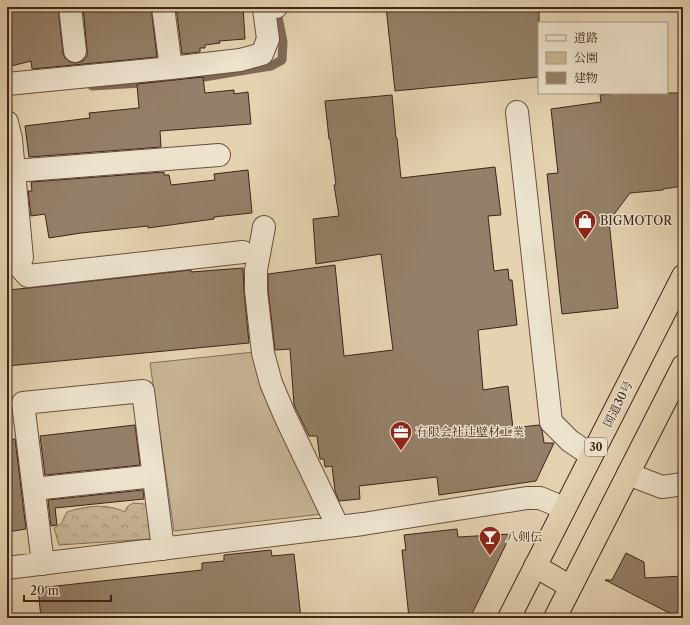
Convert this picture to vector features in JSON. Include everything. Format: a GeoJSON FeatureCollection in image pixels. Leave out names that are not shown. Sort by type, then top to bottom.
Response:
{"type":"FeatureCollection","features":[{"type":"Feature","properties":{"kind":"highway","name":"国道30号"},"geometry":{"type":"LineString","coordinates":[[509,618],[683,276]]}},
{"type":"Feature","properties":{"kind":"highway"},"geometry":{"type":"LineString","coordinates":[[556,618],[683,366]]}},
{"type":"Feature","properties":{"kind":"highway"},"geometry":{"type":"LineString","coordinates":[[535,566],[571,587]]}},
{"type":"Feature","properties":{"kind":"street"},"geometry":{"type":"LineString","coordinates":[[70,7],[75,51]]}},
{"type":"Feature","properties":{"kind":"street"},"geometry":{"type":"LineString","coordinates":[[163,7],[171,68]]}},
{"type":"Feature","properties":{"kind":"street"},"geometry":{"type":"LineString","coordinates":[[7,84],[240,60],[262,54],[268,39],[269,8]]}},
{"type":"Feature","properties":{"kind":"street"},"geometry":{"type":"LineString","coordinates":[[517,112],[551,422],[570,441],[591,455]]}},
{"type":"Feature","properties":{"kind":"street"},"geometry":{"type":"LineString","coordinates":[[7,122],[11,139],[22,258],[10,259]]}},
{"type":"Feature","properties":{"kind":"street"},"geometry":{"type":"LineString","coordinates":[[14,171],[219,155]]}},
{"type":"Feature","properties":{"kind":"street"},"geometry":{"type":"LineString","coordinates":[[264,227],[256,270],[256,291],[264,353],[271,383],[285,416],[338,527]]}},
{"type":"Feature","properties":{"kind":"street"},"geometry":{"type":"LineString","coordinates":[[10,259],[28,276],[244,252]]}},
{"type":"Feature","properties":{"kind":"street"},"geometry":{"type":"LineString","coordinates":[[43,564],[23,403],[143,391],[163,549]]}},
{"type":"Feature","properties":{"kind":"street"},"geometry":{"type":"LineString","coordinates":[[628,474],[662,487],[683,484]]}},
{"type":"Feature","properties":{"kind":"street"},"geometry":{"type":"LineString","coordinates":[[34,489],[154,476]]}},
{"type":"Feature","properties":{"kind":"street"},"geometry":{"type":"LineString","coordinates":[[7,568],[338,527],[527,498],[540,498],[564,508]]}},
{"type":"Feature","properties":{"kind":"green space"},"geometry":{"type":"Polygon","coordinates":[[[254,352],[322,514],[174,531],[150,363],[254,352]]]}},
{"type":"Feature","properties":{"kind":"green space"},"geometry":{"type":"Polygon","coordinates":[[[133,503],[145,504],[153,509],[155,534],[150,539],[59,545],[54,528],[61,524],[67,512],[81,508],[103,506],[125,512],[127,507],[133,503]]]}},
{"type":"Feature","properties":{"kind":"building"},"geometry":{"type":"Polygon","coordinates":[[[7,7],[58,7],[63,53],[65,58],[70,62],[76,63],[83,61],[87,56],[83,7],[151,7],[157,57],[32,69],[31,61],[7,67],[7,7]]]}},
{"type":"Feature","properties":{"kind":"building"},"geometry":{"type":"Polygon","coordinates":[[[176,7],[243,7],[245,39],[219,41],[220,43],[205,45],[205,48],[200,48],[200,52],[182,54],[176,7]]]}},
{"type":"Feature","properties":{"kind":"building"},"geometry":{"type":"Polygon","coordinates":[[[386,7],[539,7],[538,77],[395,91],[386,7]]]}},
{"type":"Feature","properties":{"kind":"building"},"geometry":{"type":"Polygon","coordinates":[[[203,77],[205,93],[234,90],[234,94],[248,92],[251,124],[160,131],[161,147],[29,157],[25,126],[90,118],[89,113],[139,108],[137,84],[203,77]]]}},
{"type":"Feature","properties":{"kind":"building"},"geometry":{"type":"Polygon","coordinates":[[[683,93],[683,186],[663,190],[630,193],[609,221],[618,308],[562,314],[547,174],[558,173],[551,109],[601,102],[600,95],[683,93]]]}},
{"type":"Feature","properties":{"kind":"building"},"geometry":{"type":"Polygon","coordinates":[[[392,95],[401,178],[495,167],[501,215],[488,216],[494,271],[508,269],[509,280],[512,280],[517,325],[478,330],[483,390],[508,386],[513,428],[539,425],[542,430],[544,443],[554,443],[536,481],[439,495],[437,477],[359,486],[360,499],[339,501],[335,491],[332,466],[325,467],[324,459],[320,459],[317,436],[309,436],[294,405],[290,349],[275,350],[268,290],[268,274],[335,265],[344,356],[393,350],[381,254],[316,264],[313,219],[339,216],[334,185],[336,185],[325,101],[392,95]]]}},
{"type":"Feature","properties":{"kind":"building"},"geometry":{"type":"Polygon","coordinates":[[[248,170],[252,213],[214,217],[214,219],[148,228],[148,226],[49,238],[45,214],[31,216],[28,191],[32,191],[31,182],[164,172],[164,175],[169,175],[171,185],[215,180],[214,174],[248,170]]]}},
{"type":"Feature","properties":{"kind":"building"},"geometry":{"type":"Polygon","coordinates":[[[243,268],[249,343],[7,366],[7,290],[191,270],[191,272],[243,268]]]}},
{"type":"Feature","properties":{"kind":"building"},"geometry":{"type":"Polygon","coordinates":[[[135,425],[140,465],[45,475],[40,436],[135,425]]]}},
{"type":"Feature","properties":{"kind":"building"},"geometry":{"type":"Polygon","coordinates":[[[15,439],[26,529],[7,532],[7,440],[15,439]]]}},
{"type":"Feature","properties":{"kind":"building"},"geometry":{"type":"Polygon","coordinates":[[[143,490],[144,499],[55,508],[57,525],[51,526],[48,500],[143,490]]]}},
{"type":"Feature","properties":{"kind":"building"},"geometry":{"type":"Polygon","coordinates":[[[457,529],[458,537],[511,534],[470,618],[409,618],[402,550],[406,550],[404,535],[457,529]]]}},
{"type":"Feature","properties":{"kind":"building"},"geometry":{"type":"Polygon","coordinates":[[[271,550],[272,556],[294,554],[301,618],[41,618],[38,588],[202,570],[202,563],[224,561],[224,555],[271,550]]]}},
{"type":"Feature","properties":{"kind":"building"},"geometry":{"type":"Polygon","coordinates":[[[626,553],[644,562],[645,578],[683,576],[683,618],[679,618],[605,580],[612,580],[626,553]]]}},
{"type":"Feature","properties":{"kind":"waterway"},"geometry":{"type":"LineString","coordinates":[[192,79],[271,66],[282,60],[283,42],[276,7]]}},
{"type":"Feature","properties":{"kind":"waterway"},"geometry":{"type":"LineString","coordinates":[[92,86],[173,81]]}},
{"type":"Feature","properties":{"kind":"place","name":"BIGMOTOR"},"geometry":{"type":"Point","coordinates":[585,240]}},
{"type":"Feature","properties":{"kind":"place","name":"有限会社辻壁材工業"},"geometry":{"type":"Point","coordinates":[401,452]}},
{"type":"Feature","properties":{"kind":"place","name":"八剣伝"},"geometry":{"type":"Point","coordinates":[490,556]}}]}
